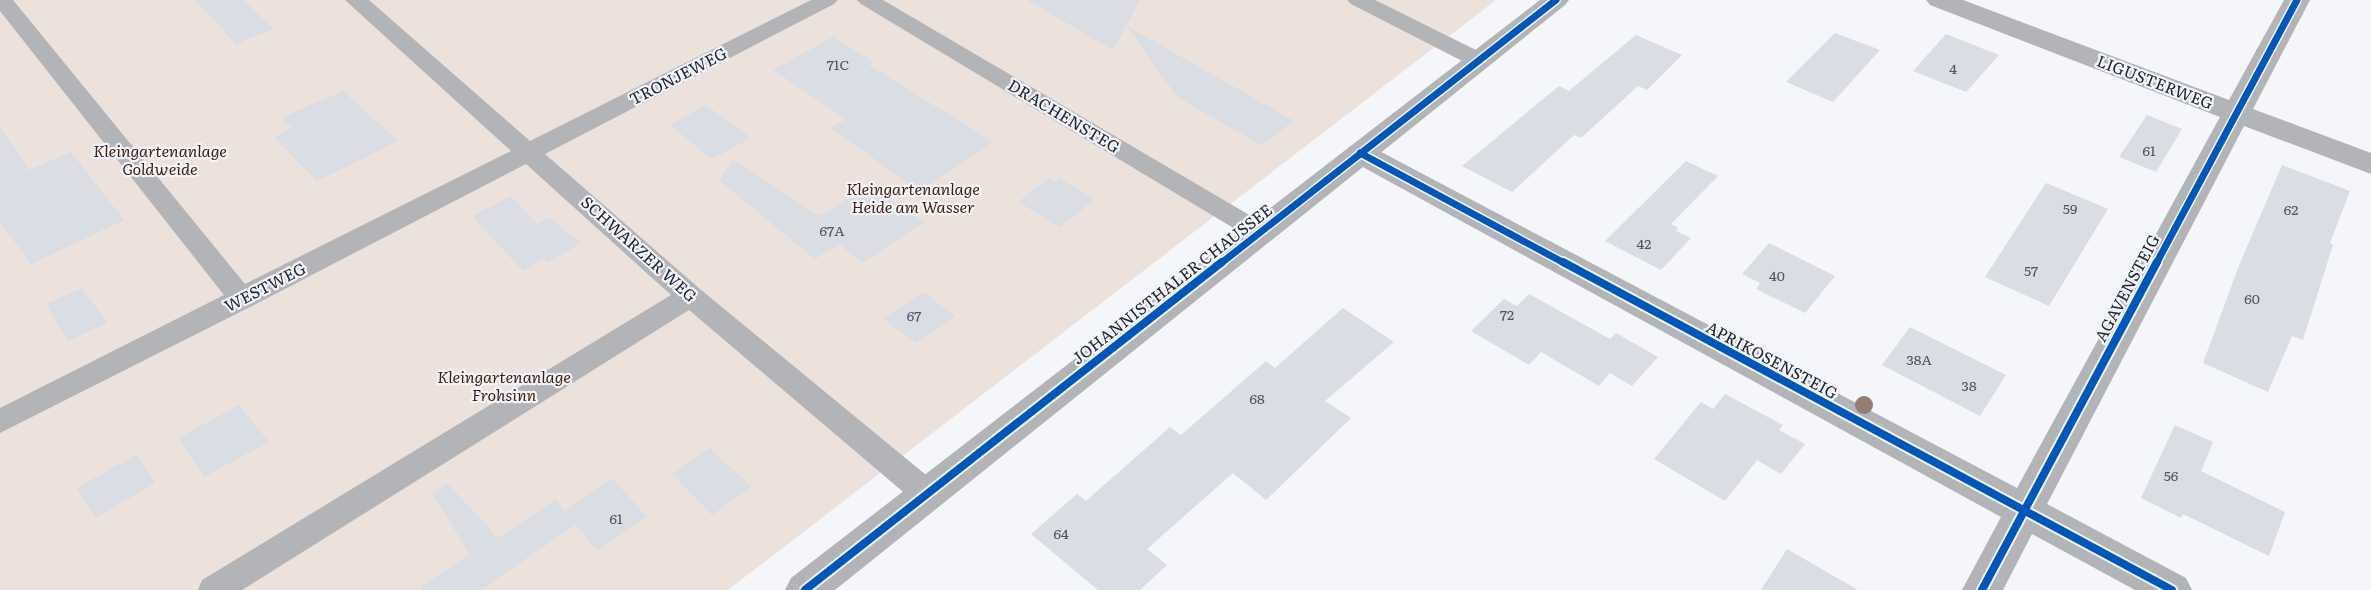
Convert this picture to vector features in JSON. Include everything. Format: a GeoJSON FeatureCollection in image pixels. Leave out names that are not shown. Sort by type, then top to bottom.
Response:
{"type":"FeatureCollection","features":[{"type":"Feature","properties":{"kind":"street","name":"JOHANNISTHALER CHAUSSEE"},"geometry":{"type":"LineString","coordinates":[[805,590],[1556,0]]}},
{"type":"Feature","properties":{"kind":"street","name":"LIGUSTERWEG"},"geometry":{"type":"LineString","coordinates":[[1939,0],[2371,164]]}},
{"type":"Feature","properties":{"kind":"street","name":"AGAVENSTEIG"},"geometry":{"type":"LineString","coordinates":[[1982,590],[2297,0]]}},
{"type":"Feature","properties":{"kind":"street","name":"APRIKOSENSTEIG"},"geometry":{"type":"LineString","coordinates":[[1360,153],[2172,590]]}},
{"type":"Feature","properties":{"kind":"lane"},"geometry":{"type":"LineString","coordinates":[[2,0],[242,299]]}},
{"type":"Feature","properties":{"kind":"lane","name":"SCHWARZER WEG"},"geometry":{"type":"LineString","coordinates":[[356,0],[530,151],[690,296],[926,493]]}},
{"type":"Feature","properties":{"kind":"lane","name":"TRONJEWEG"},"geometry":{"type":"LineString","coordinates":[[530,151],[827,0]]}},
{"type":"Feature","properties":{"kind":"lane","name":"DRACHENSTEG"},"geometry":{"type":"LineString","coordinates":[[868,0],[1259,232]]}},
{"type":"Feature","properties":{"kind":"lane"},"geometry":{"type":"LineString","coordinates":[[1358,0],[1480,61]]}},
{"type":"Feature","properties":{"kind":"lane","name":"WESTWEG"},"geometry":{"type":"LineString","coordinates":[[2,414],[242,299],[530,151]]}},
{"type":"Feature","properties":{"kind":"lane"},"geometry":{"type":"LineString","coordinates":[[214,590],[690,296]]}},
{"type":"Feature","properties":{"kind":"green space"},"geometry":{"type":"Polygon","coordinates":[[[0,0],[1496,0],[728,590],[0,590],[0,0]]]}},
{"type":"Feature","properties":{"kind":"building"},"geometry":{"type":"Polygon","coordinates":[[[195,0],[243,0],[274,29],[236,44],[195,0]]]}},
{"type":"Feature","properties":{"kind":"building"},"geometry":{"type":"Polygon","coordinates":[[[1027,0],[1140,0],[1113,50],[1027,0]]]}},
{"type":"Feature","properties":{"kind":"building"},"geometry":{"type":"Polygon","coordinates":[[[1127,26],[1294,121],[1261,145],[1177,97],[1127,26]]]}},
{"type":"Feature","properties":{"kind":"building"},"geometry":{"type":"Polygon","coordinates":[[[1835,33],[1880,50],[1833,102],[1786,82],[1835,33]]]}},
{"type":"Feature","properties":{"kind":"building"},"geometry":{"type":"Polygon","coordinates":[[[1946,34],[1999,55],[1966,92],[1913,71],[1946,34]]]}},
{"type":"Feature","properties":{"kind":"building"},"geometry":{"type":"Polygon","coordinates":[[[1636,35],[1682,55],[1647,90],[1638,86],[1581,138],[1574,135],[1512,192],[1462,166],[1559,86],[1569,91],[1636,35]]]}},
{"type":"Feature","properties":{"kind":"building"},"geometry":{"type":"Polygon","coordinates":[[[833,37],[874,62],[869,65],[993,142],[919,191],[831,128],[846,119],[773,70],[833,37]]]}},
{"type":"Feature","properties":{"kind":"building"},"geometry":{"type":"Polygon","coordinates":[[[343,91],[398,141],[317,181],[274,137],[292,128],[281,118],[343,91]]]}},
{"type":"Feature","properties":{"kind":"building"},"geometry":{"type":"Polygon","coordinates":[[[706,105],[751,138],[712,159],[670,125],[706,105]]]}},
{"type":"Feature","properties":{"kind":"building"},"geometry":{"type":"Polygon","coordinates":[[[2147,115],[2182,129],[2156,172],[2119,157],[2147,115]]]}},
{"type":"Feature","properties":{"kind":"building"},"geometry":{"type":"Polygon","coordinates":[[[0,127],[29,170],[71,152],[124,220],[31,264],[0,222],[0,127]]]}},
{"type":"Feature","properties":{"kind":"building"},"geometry":{"type":"Polygon","coordinates":[[[733,160],[819,216],[872,186],[924,222],[862,263],[839,244],[815,259],[719,180],[733,160]]]}},
{"type":"Feature","properties":{"kind":"building"},"geometry":{"type":"Polygon","coordinates":[[[1686,161],[1718,176],[1671,224],[1678,228],[1676,231],[1691,238],[1661,270],[1605,241],[1686,161]]]}},
{"type":"Feature","properties":{"kind":"building"},"geometry":{"type":"Polygon","coordinates":[[[2282,165],[2350,191],[2330,243],[2333,245],[2303,340],[2292,336],[2268,392],[2203,363],[2240,263],[2282,165]]]}},
{"type":"Feature","properties":{"kind":"building"},"geometry":{"type":"Polygon","coordinates":[[[1049,178],[1055,182],[1059,178],[1095,199],[1060,227],[1018,202],[1049,178]]]}},
{"type":"Feature","properties":{"kind":"building"},"geometry":{"type":"Polygon","coordinates":[[[2046,183],[2108,209],[2049,306],[1985,277],[2046,183]]]}},
{"type":"Feature","properties":{"kind":"building"},"geometry":{"type":"Polygon","coordinates":[[[511,196],[537,224],[549,217],[581,243],[548,263],[543,259],[523,271],[472,216],[511,196]]]}},
{"type":"Feature","properties":{"kind":"building"},"geometry":{"type":"Polygon","coordinates":[[[1769,243],[1835,276],[1805,313],[1756,289],[1760,283],[1742,274],[1769,243]]]}},
{"type":"Feature","properties":{"kind":"building"},"geometry":{"type":"Polygon","coordinates":[[[82,288],[107,323],[68,341],[46,304],[82,288]]]}},
{"type":"Feature","properties":{"kind":"building"},"geometry":{"type":"Polygon","coordinates":[[[923,292],[955,316],[916,343],[884,318],[923,292]]]}},
{"type":"Feature","properties":{"kind":"building"},"geometry":{"type":"Polygon","coordinates":[[[1529,294],[1610,339],[1616,333],[1658,357],[1632,386],[1610,373],[1599,386],[1541,352],[1529,365],[1471,331],[1504,299],[1517,306],[1529,294]]]}},
{"type":"Feature","properties":{"kind":"building"},"geometry":{"type":"Polygon","coordinates":[[[1343,308],[1394,342],[1325,401],[1351,418],[1266,500],[1233,473],[1147,549],[1167,565],[1140,590],[1098,590],[1031,534],[1077,494],[1086,501],[1170,427],[1181,435],[1266,361],[1275,368],[1343,308]]]}},
{"type":"Feature","properties":{"kind":"building"},"geometry":{"type":"Polygon","coordinates":[[[1910,327],[2006,375],[1980,416],[1882,365],[1910,327]]]}},
{"type":"Feature","properties":{"kind":"building"},"geometry":{"type":"Polygon","coordinates":[[[1725,394],[1783,425],[1779,430],[1805,444],[1781,474],[1757,460],[1725,501],[1654,459],[1701,402],[1713,409],[1725,394]]]}},
{"type":"Feature","properties":{"kind":"building"},"geometry":{"type":"Polygon","coordinates":[[[239,405],[269,442],[204,477],[178,438],[239,405]]]}},
{"type":"Feature","properties":{"kind":"building"},"geometry":{"type":"Polygon","coordinates":[[[2175,425],[2213,442],[2201,471],[2285,512],[2269,556],[2183,514],[2181,518],[2141,498],[2175,425]]]}},
{"type":"Feature","properties":{"kind":"building"},"geometry":{"type":"Polygon","coordinates":[[[710,448],[751,487],[712,515],[672,474],[710,448]]]}},
{"type":"Feature","properties":{"kind":"building"},"geometry":{"type":"Polygon","coordinates":[[[136,455],[155,483],[95,518],[77,488],[136,455]]]}},
{"type":"Feature","properties":{"kind":"building"},"geometry":{"type":"Polygon","coordinates":[[[612,478],[647,517],[598,550],[569,519],[574,526],[480,590],[417,590],[470,554],[432,494],[447,483],[498,538],[556,499],[564,511],[612,478]]]}},
{"type":"Feature","properties":{"kind":"building"},"geometry":{"type":"Polygon","coordinates":[[[1787,549],[1858,590],[1761,590],[1787,549]]]}},
{"type":"Feature","properties":{"kind":"cycle path"},"geometry":{"type":"LineString","coordinates":[[805,590],[1556,0]]}},
{"type":"Feature","properties":{"kind":"cycle path"},"geometry":{"type":"LineString","coordinates":[[1982,590],[2297,0]]}},
{"type":"Feature","properties":{"kind":"cycle path"},"geometry":{"type":"LineString","coordinates":[[1360,153],[2172,590]]}},
{"type":"Feature","properties":{"kind":"park label","name":"Kleingartenanlage Goldweide"},"geometry":{"type":"Point","coordinates":[160,160]}},
{"type":"Feature","properties":{"kind":"park label","name":"Kleingartenanlage Heide am Wasser"},"geometry":{"type":"Point","coordinates":[913,198]}},
{"type":"Feature","properties":{"kind":"park label","name":"Kleingartenanlage Frohsinn"},"geometry":{"type":"Point","coordinates":[504,386]}}]}
